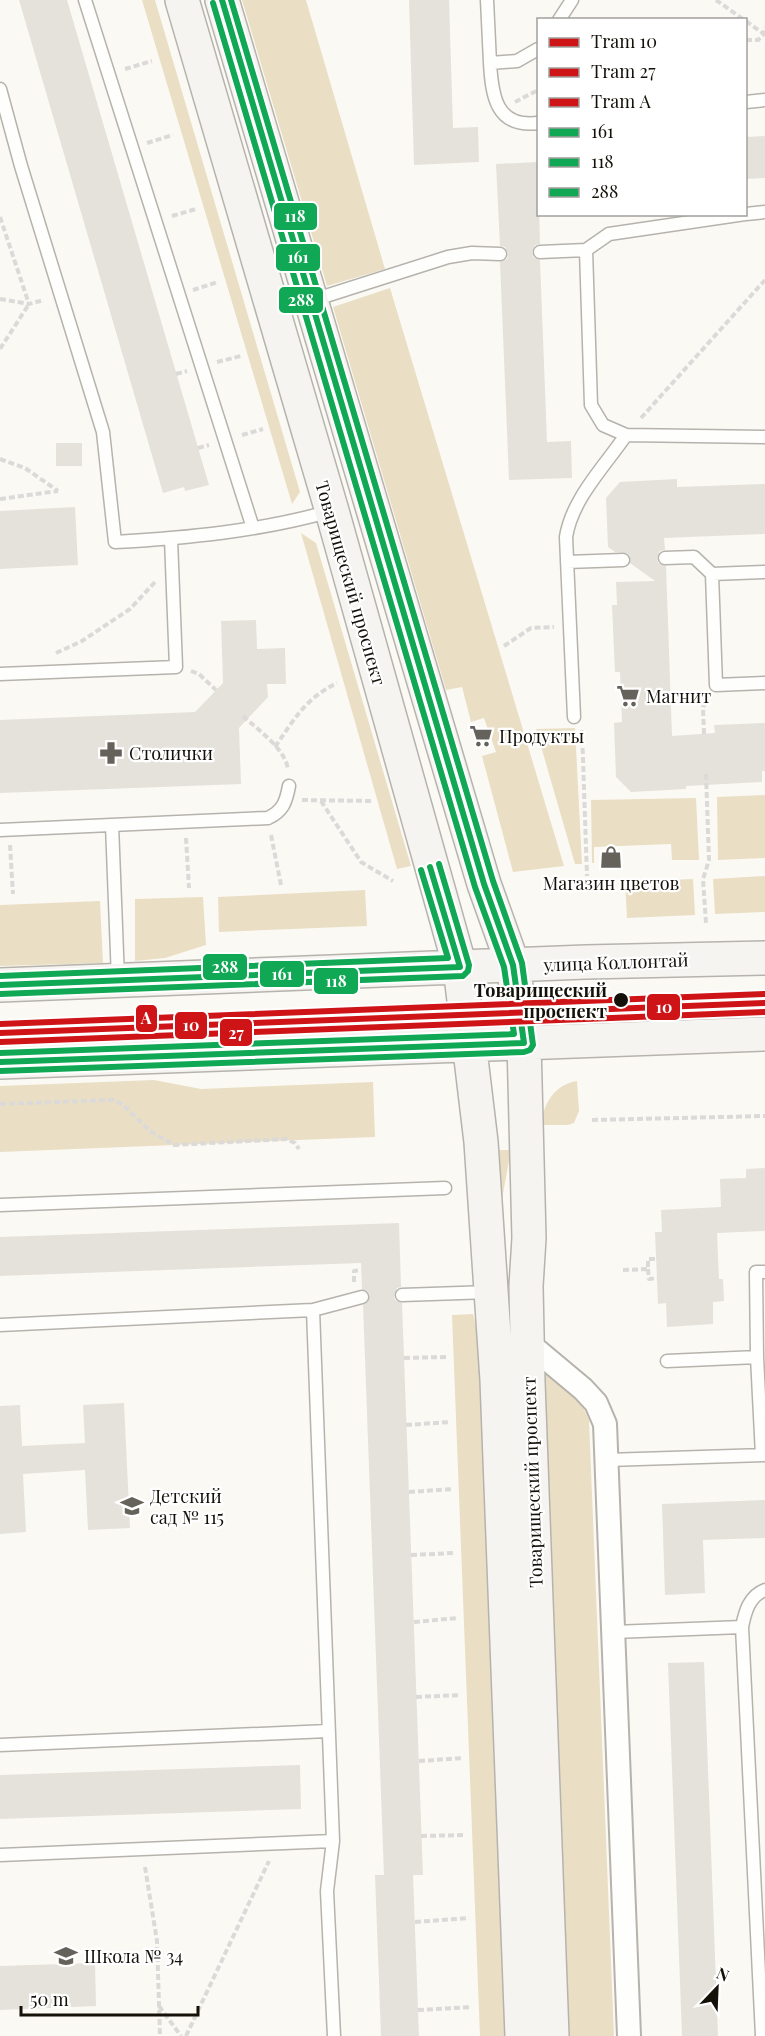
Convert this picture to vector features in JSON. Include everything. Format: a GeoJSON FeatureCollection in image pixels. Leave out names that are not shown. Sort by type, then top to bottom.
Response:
{"type":"FeatureCollection","features":[{"type":"Feature","properties":{"kind":"street","name":"Товарищеский проспект"},"geometry":{"type":"LineString","coordinates":[[182,0],[332,511],[460,967],[481,1142],[497,1380],[522,2036]]}},
{"type":"Feature","properties":{"kind":"street","name":"Товарищеский проспект"},"geometry":{"type":"LineString","coordinates":[[222,0],[481,873],[513,965],[524,1043],[529,1238],[526,1286],[552,2036]]}},
{"type":"Feature","properties":{"kind":"street","name":"улица Коллонтай"},"geometry":{"type":"LineString","coordinates":[[0,985],[758,955]]}},
{"type":"Feature","properties":{"kind":"street"},"geometry":{"type":"LineString","coordinates":[[0,1062],[524,1043],[756,1038]]}},
{"type":"Feature","properties":{"kind":"street"},"geometry":{"type":"LineString","coordinates":[[528,1343],[596,1403],[605,1424],[629,2036]]}},
{"type":"Feature","properties":{"kind":"lane"},"geometry":{"type":"LineString","coordinates":[[85,0],[254,528]]}},
{"type":"Feature","properties":{"kind":"lane"},"geometry":{"type":"LineString","coordinates":[[487,0],[492,92],[499,110],[512,120],[537,123]]}},
{"type":"Feature","properties":{"kind":"lane"},"geometry":{"type":"LineString","coordinates":[[560,18],[572,0]]}},
{"type":"Feature","properties":{"kind":"lane"},"geometry":{"type":"LineString","coordinates":[[490,63],[517,61],[537,50]]}},
{"type":"Feature","properties":{"kind":"lane"},"geometry":{"type":"LineString","coordinates":[[0,89],[21,166],[103,432],[115,543],[171,539],[254,528],[292,522],[332,511]]}},
{"type":"Feature","properties":{"kind":"lane"},"geometry":{"type":"LineString","coordinates":[[747,102],[765,100]]}},
{"type":"Feature","properties":{"kind":"lane"},"geometry":{"type":"LineString","coordinates":[[747,214],[765,212]]}},
{"type":"Feature","properties":{"kind":"lane"},"geometry":{"type":"LineString","coordinates":[[540,252],[586,250],[609,234],[731,216]]}},
{"type":"Feature","properties":{"kind":"lane"},"geometry":{"type":"LineString","coordinates":[[586,250],[591,405],[603,425],[626,435],[765,437]]}},
{"type":"Feature","properties":{"kind":"lane"},"geometry":{"type":"LineString","coordinates":[[312,301],[448,257],[472,253],[500,254]]}},
{"type":"Feature","properties":{"kind":"lane"},"geometry":{"type":"LineString","coordinates":[[574,717],[566,537],[569,520],[576,506],[626,435]]}},
{"type":"Feature","properties":{"kind":"lane"},"geometry":{"type":"LineString","coordinates":[[0,674],[176,668],[171,539]]}},
{"type":"Feature","properties":{"kind":"lane"},"geometry":{"type":"LineString","coordinates":[[665,558],[694,557],[712,574],[716,685],[765,683]]}},
{"type":"Feature","properties":{"kind":"lane"},"geometry":{"type":"LineString","coordinates":[[567,562],[623,560]]}},
{"type":"Feature","properties":{"kind":"lane"},"geometry":{"type":"LineString","coordinates":[[712,574],[765,572]]}},
{"type":"Feature","properties":{"kind":"lane"},"geometry":{"type":"LineString","coordinates":[[5,829],[268,818],[279,813],[286,800],[289,786]]}},
{"type":"Feature","properties":{"kind":"lane"},"geometry":{"type":"LineString","coordinates":[[112,825],[118,981]]}},
{"type":"Feature","properties":{"kind":"lane"},"geometry":{"type":"LineString","coordinates":[[0,1205],[446,1188]]}},
{"type":"Feature","properties":{"kind":"lane"},"geometry":{"type":"LineString","coordinates":[[607,1460],[764,1455],[757,1357],[756,1272],[765,1272]]}},
{"type":"Feature","properties":{"kind":"lane"},"geometry":{"type":"LineString","coordinates":[[402,1295],[490,1292]]}},
{"type":"Feature","properties":{"kind":"lane"},"geometry":{"type":"LineString","coordinates":[[0,1325],[313,1310],[362,1297]]}},
{"type":"Feature","properties":{"kind":"lane"},"geometry":{"type":"LineString","coordinates":[[313,1310],[333,1841],[327,1891],[334,2036]]}},
{"type":"Feature","properties":{"kind":"lane"},"geometry":{"type":"LineString","coordinates":[[667,1360],[757,1357]]}},
{"type":"Feature","properties":{"kind":"lane"},"geometry":{"type":"LineString","coordinates":[[762,2036],[742,1627],[746,1608],[759,1592],[765,1590]]}},
{"type":"Feature","properties":{"kind":"lane"},"geometry":{"type":"LineString","coordinates":[[614,1632],[742,1627]]}},
{"type":"Feature","properties":{"kind":"lane"},"geometry":{"type":"LineString","coordinates":[[0,1746],[328,1731]]}},
{"type":"Feature","properties":{"kind":"lane"},"geometry":{"type":"LineString","coordinates":[[0,1855],[333,1841]]}},
{"type":"Feature","properties":{"kind":"path"},"geometry":{"type":"LineString","coordinates":[[716,0],[742,18]]}},
{"type":"Feature","properties":{"kind":"path"},"geometry":{"type":"LineString","coordinates":[[747,21],[764,34]]}},
{"type":"Feature","properties":{"kind":"path"},"geometry":{"type":"LineString","coordinates":[[747,40],[758,40],[764,34],[765,27]]}},
{"type":"Feature","properties":{"kind":"path"},"geometry":{"type":"LineString","coordinates":[[0,217],[29,304]]}},
{"type":"Feature","properties":{"kind":"path"},"geometry":{"type":"LineString","coordinates":[[626,435],[765,280]]}},
{"type":"Feature","properties":{"kind":"path"},"geometry":{"type":"LineString","coordinates":[[0,299],[29,304]]}},
{"type":"Feature","properties":{"kind":"path"},"geometry":{"type":"LineString","coordinates":[[0,349],[29,304]]}},
{"type":"Feature","properties":{"kind":"path"},"geometry":{"type":"LineString","coordinates":[[0,459],[25,468],[58,491],[0,499]]}},
{"type":"Feature","properties":{"kind":"path"},"geometry":{"type":"LineString","coordinates":[[54,654],[82,641],[130,609],[172,565]]}},
{"type":"Feature","properties":{"kind":"path"},"geometry":{"type":"LineString","coordinates":[[504,646],[531,628],[570,626]]}},
{"type":"Feature","properties":{"kind":"path"},"geometry":{"type":"LineString","coordinates":[[176,668],[199,674],[216,690]]}},
{"type":"Feature","properties":{"kind":"path"},"geometry":{"type":"LineString","coordinates":[[275,747],[301,709],[319,692],[337,683]]}},
{"type":"Feature","properties":{"kind":"path"},"geometry":{"type":"LineString","coordinates":[[704,734],[703,707],[716,685]]}},
{"type":"Feature","properties":{"kind":"path"},"geometry":{"type":"LineString","coordinates":[[243,716],[287,762],[289,786]]}},
{"type":"Feature","properties":{"kind":"path"},"geometry":{"type":"LineString","coordinates":[[574,717],[582,728],[587,876]]}},
{"type":"Feature","properties":{"kind":"path"},"geometry":{"type":"LineString","coordinates":[[706,774],[709,860],[703,879],[706,923]]}},
{"type":"Feature","properties":{"kind":"path"},"geometry":{"type":"LineString","coordinates":[[286,800],[370,801]]}},
{"type":"Feature","properties":{"kind":"path"},"geometry":{"type":"LineString","coordinates":[[321,801],[361,862],[393,881]]}},
{"type":"Feature","properties":{"kind":"path"},"geometry":{"type":"LineString","coordinates":[[268,818],[281,885]]}},
{"type":"Feature","properties":{"kind":"path"},"geometry":{"type":"LineString","coordinates":[[185,821],[189,888]]}},
{"type":"Feature","properties":{"kind":"path"},"geometry":{"type":"LineString","coordinates":[[5,829],[13,894]]}},
{"type":"Feature","properties":{"kind":"path"},"geometry":{"type":"LineString","coordinates":[[0,1104],[113,1100],[122,1104],[150,1131],[174,1144],[286,1139],[296,1143],[299,1149]]}},
{"type":"Feature","properties":{"kind":"path"},"geometry":{"type":"LineString","coordinates":[[592,1120],[765,1116]]}},
{"type":"Feature","properties":{"kind":"path"},"geometry":{"type":"LineString","coordinates":[[656,1259],[648,1259],[648,1269],[649,1279],[657,1278]]}},
{"type":"Feature","properties":{"kind":"path"},"geometry":{"type":"LineString","coordinates":[[622,1270],[648,1269]]}},
{"type":"Feature","properties":{"kind":"path"},"geometry":{"type":"LineString","coordinates":[[404,1358],[447,1357]]}},
{"type":"Feature","properties":{"kind":"path"},"geometry":{"type":"LineString","coordinates":[[406,1425],[450,1422]]}},
{"type":"Feature","properties":{"kind":"path"},"geometry":{"type":"LineString","coordinates":[[409,1492],[453,1489]]}},
{"type":"Feature","properties":{"kind":"path"},"geometry":{"type":"LineString","coordinates":[[411,1555],[455,1553]]}},
{"type":"Feature","properties":{"kind":"path"},"geometry":{"type":"LineString","coordinates":[[414,1622],[458,1618]]}},
{"type":"Feature","properties":{"kind":"path"},"geometry":{"type":"LineString","coordinates":[[416,1697],[460,1695]]}},
{"type":"Feature","properties":{"kind":"path"},"geometry":{"type":"LineString","coordinates":[[419,1761],[463,1758]]}},
{"type":"Feature","properties":{"kind":"path"},"geometry":{"type":"LineString","coordinates":[[422,1836],[466,1835]]}},
{"type":"Feature","properties":{"kind":"path"},"geometry":{"type":"LineString","coordinates":[[186,2036],[277,1844]]}},
{"type":"Feature","properties":{"kind":"path"},"geometry":{"type":"LineString","coordinates":[[142,1849],[157,1941],[160,2036]]}},
{"type":"Feature","properties":{"kind":"path"},"geometry":{"type":"LineString","coordinates":[[415,1922],[469,1918]]}},
{"type":"Feature","properties":{"kind":"path"},"geometry":{"type":"LineString","coordinates":[[159,2006],[181,2036]]}},
{"type":"Feature","properties":{"kind":"path"},"geometry":{"type":"LineString","coordinates":[[418,2010],[472,2007]]}},
{"type":"Feature","properties":{"kind":"shaded area"},"geometry":{"type":"Polygon","coordinates":[[[142,0],[155,0],[300,492],[292,504],[142,0]]]}},
{"type":"Feature","properties":{"kind":"shaded area"},"geometry":{"type":"Polygon","coordinates":[[[242,0],[306,0],[385,269],[327,286],[242,0]]]}},
{"type":"Feature","properties":{"kind":"shaded area"},"geometry":{"type":"Polygon","coordinates":[[[390,288],[564,866],[513,872],[482,756],[496,752],[484,718],[471,722],[462,687],[446,690],[333,307],[390,288]]]}},
{"type":"Feature","properties":{"kind":"shaded area"},"geometry":{"type":"Polygon","coordinates":[[[301,533],[316,543],[411,866],[397,869],[301,533]]]}},
{"type":"Feature","properties":{"kind":"shaded area"},"geometry":{"type":"Polygon","coordinates":[[[575,728],[582,864],[575,864],[536,729],[575,728]]]}},
{"type":"Feature","properties":{"kind":"shaded area"},"geometry":{"type":"Polygon","coordinates":[[[765,795],[765,858],[718,860],[717,797],[765,795]]]}},
{"type":"Feature","properties":{"kind":"shaded area"},"geometry":{"type":"Polygon","coordinates":[[[696,798],[699,860],[672,860],[671,844],[594,847],[594,863],[592,863],[591,800],[696,798]]]}},
{"type":"Feature","properties":{"kind":"shaded area"},"geometry":{"type":"Polygon","coordinates":[[[765,876],[765,912],[715,914],[713,879],[765,876]]]}},
{"type":"Feature","properties":{"kind":"shaded area"},"geometry":{"type":"Polygon","coordinates":[[[693,879],[695,915],[627,918],[625,882],[693,879]]]}},
{"type":"Feature","properties":{"kind":"shaded area"},"geometry":{"type":"Polygon","coordinates":[[[365,890],[367,926],[219,932],[218,897],[365,890]]]}},
{"type":"Feature","properties":{"kind":"shaded area"},"geometry":{"type":"Polygon","coordinates":[[[203,897],[206,945],[165,958],[135,961],[135,899],[203,897]]]}},
{"type":"Feature","properties":{"kind":"shaded area"},"geometry":{"type":"Polygon","coordinates":[[[100,901],[103,963],[0,966],[0,905],[100,901]]]}},
{"type":"Feature","properties":{"kind":"shaded area"},"geometry":{"type":"Polygon","coordinates":[[[154,1080],[201,1089],[373,1082],[375,1137],[0,1152],[0,1086],[154,1080]]]}},
{"type":"Feature","properties":{"kind":"shaded area"},"geometry":{"type":"Polygon","coordinates":[[[577,1081],[579,1111],[574,1123],[541,1125],[547,1103],[556,1091],[562,1086],[577,1081]]]}},
{"type":"Feature","properties":{"kind":"shaded area"},"geometry":{"type":"Polygon","coordinates":[[[497,1150],[511,1150],[502,1199],[500,1199],[497,1150]]]}},
{"type":"Feature","properties":{"kind":"shaded area"},"geometry":{"type":"Polygon","coordinates":[[[473,1314],[485,1367],[511,2036],[480,2036],[452,1315],[473,1314]]]}},
{"type":"Feature","properties":{"kind":"shaded area"},"geometry":{"type":"Polygon","coordinates":[[[543,1373],[570,1393],[582,1406],[589,1420],[614,2036],[563,2036],[543,1373]]]}},
{"type":"Feature","properties":{"kind":"building"},"geometry":{"type":"Polygon","coordinates":[[[19,0],[67,0],[209,485],[185,491],[184,487],[163,493],[19,0]]]}},
{"type":"Feature","properties":{"kind":"building"},"geometry":{"type":"Polygon","coordinates":[[[409,0],[449,0],[453,128],[478,127],[479,162],[414,165],[409,0]]]}},
{"type":"Feature","properties":{"kind":"building"},"geometry":{"type":"Polygon","coordinates":[[[765,136],[765,178],[747,179],[747,137],[765,136]]]}},
{"type":"Feature","properties":{"kind":"building"},"geometry":{"type":"Polygon","coordinates":[[[537,162],[537,216],[539,216],[540,244],[535,245],[532,252],[533,257],[540,260],[547,442],[571,441],[572,478],[509,480],[500,262],[507,259],[508,254],[505,247],[500,246],[496,164],[537,162]]]}},
{"type":"Feature","properties":{"kind":"building"},"geometry":{"type":"Polygon","coordinates":[[[56,443],[82,443],[82,466],[56,466],[56,443]]]}},
{"type":"Feature","properties":{"kind":"building"},"geometry":{"type":"Polygon","coordinates":[[[677,479],[677,487],[765,484],[765,534],[664,538],[665,550],[660,551],[657,558],[658,563],[666,566],[672,736],[715,733],[714,725],[765,723],[765,771],[762,771],[762,782],[631,792],[616,777],[614,723],[622,722],[620,672],[615,672],[612,605],[617,605],[616,582],[655,581],[630,563],[630,556],[627,553],[615,552],[608,547],[606,498],[620,482],[677,479]]]}},
{"type":"Feature","properties":{"kind":"building"},"geometry":{"type":"Polygon","coordinates":[[[75,507],[78,565],[0,569],[0,511],[75,507]]]}},
{"type":"Feature","properties":{"kind":"building"},"geometry":{"type":"Polygon","coordinates":[[[256,620],[257,649],[285,648],[286,684],[267,684],[268,697],[239,728],[241,784],[0,793],[0,720],[195,712],[223,683],[221,621],[256,620]]]}},
{"type":"Feature","properties":{"kind":"building"},"geometry":{"type":"Polygon","coordinates":[[[765,1168],[765,1231],[717,1233],[719,1279],[723,1279],[724,1301],[713,1302],[713,1324],[667,1327],[666,1303],[658,1304],[655,1232],[662,1232],[661,1210],[721,1207],[720,1179],[746,1178],[746,1169],[765,1168]]]}},
{"type":"Feature","properties":{"kind":"building"},"geometry":{"type":"Polygon","coordinates":[[[399,1223],[401,1287],[397,1288],[394,1295],[395,1300],[402,1303],[423,1875],[413,1875],[419,2036],[381,2036],[375,1875],[384,1875],[363,1305],[368,1302],[370,1295],[362,1289],[361,1263],[0,1276],[0,1237],[399,1223]]]}},
{"type":"Feature","properties":{"kind":"building"},"geometry":{"type":"Polygon","coordinates":[[[124,1403],[130,1528],[88,1530],[85,1470],[23,1474],[26,1532],[0,1534],[0,1406],[20,1405],[22,1446],[85,1443],[83,1405],[124,1403]]]}},
{"type":"Feature","properties":{"kind":"building"},"geometry":{"type":"Polygon","coordinates":[[[765,1500],[765,1538],[703,1540],[705,1593],[665,1595],[662,1504],[765,1500]]]}},
{"type":"Feature","properties":{"kind":"building"},"geometry":{"type":"Polygon","coordinates":[[[704,1662],[718,2036],[682,2036],[668,1663],[704,1662]]]}},
{"type":"Feature","properties":{"kind":"building"},"geometry":{"type":"Polygon","coordinates":[[[300,1765],[301,1809],[0,1819],[0,1775],[300,1765]]]}},
{"type":"Feature","properties":{"kind":"building"},"geometry":{"type":"Polygon","coordinates":[[[95,1963],[96,2006],[0,2010],[0,1966],[95,1963]]]}},
{"type":"Feature","properties":{"kind":"tram line","name":"А"},"geometry":{"type":"LineString","coordinates":[[0,1024],[765,994]]}},
{"type":"Feature","properties":{"kind":"tram line","name":"10"},"geometry":{"type":"LineString","coordinates":[[0,1033],[765,1003]]}},
{"type":"Feature","properties":{"kind":"tram line","name":"27"},"geometry":{"type":"LineString","coordinates":[[0,1042],[765,1012]]}},
{"type":"Feature","properties":{"kind":"transit line","name":"161"},"geometry":{"type":"LineString","coordinates":[[0,1062],[524,1043],[513,965],[484,884],[222,0]]}},
{"type":"Feature","properties":{"kind":"transit line","name":"118"},"geometry":{"type":"LineString","coordinates":[[0,1071],[524,1052],[530,1050],[533,1045],[522,963],[493,881],[231,0]]}},
{"type":"Feature","properties":{"kind":"transit line","name":"288"},"geometry":{"type":"LineString","coordinates":[[0,1053],[514,1034],[504,967],[475,887],[213,3]]}},
{"type":"Feature","properties":{"kind":"transit line","name":"118"},"geometry":{"type":"LineString","coordinates":[[0,994],[463,976],[468,971],[469,965],[439,864]]}},
{"type":"Feature","properties":{"kind":"transit line","name":"161"},"geometry":{"type":"LineString","coordinates":[[0,985],[460,967],[430,867]]}},
{"type":"Feature","properties":{"kind":"transit line","name":"288"},"geometry":{"type":"LineString","coordinates":[[0,976],[448,958],[421,870]]}},
{"type":"Feature","properties":{"kind":"place","name":"Магнит"},"geometry":{"type":"Point","coordinates":[628,696]}},
{"type":"Feature","properties":{"kind":"place","name":"Продукты"},"geometry":{"type":"Point","coordinates":[481,736]}},
{"type":"Feature","properties":{"kind":"place","name":"Столички"},"geometry":{"type":"Point","coordinates":[111,753]}},
{"type":"Feature","properties":{"kind":"place","name":"Магазин цветов"},"geometry":{"type":"Point","coordinates":[611,857]}},
{"type":"Feature","properties":{"kind":"place","name":"Товарищеский проспект"},"geometry":{"type":"Point","coordinates":[621,1000]}},
{"type":"Feature","properties":{"kind":"place","name":"Детский сад № 115"},"geometry":{"type":"Point","coordinates":[132,1506]}},
{"type":"Feature","properties":{"kind":"place","name":"Школа № 34"},"geometry":{"type":"Point","coordinates":[66,1956]}}]}
